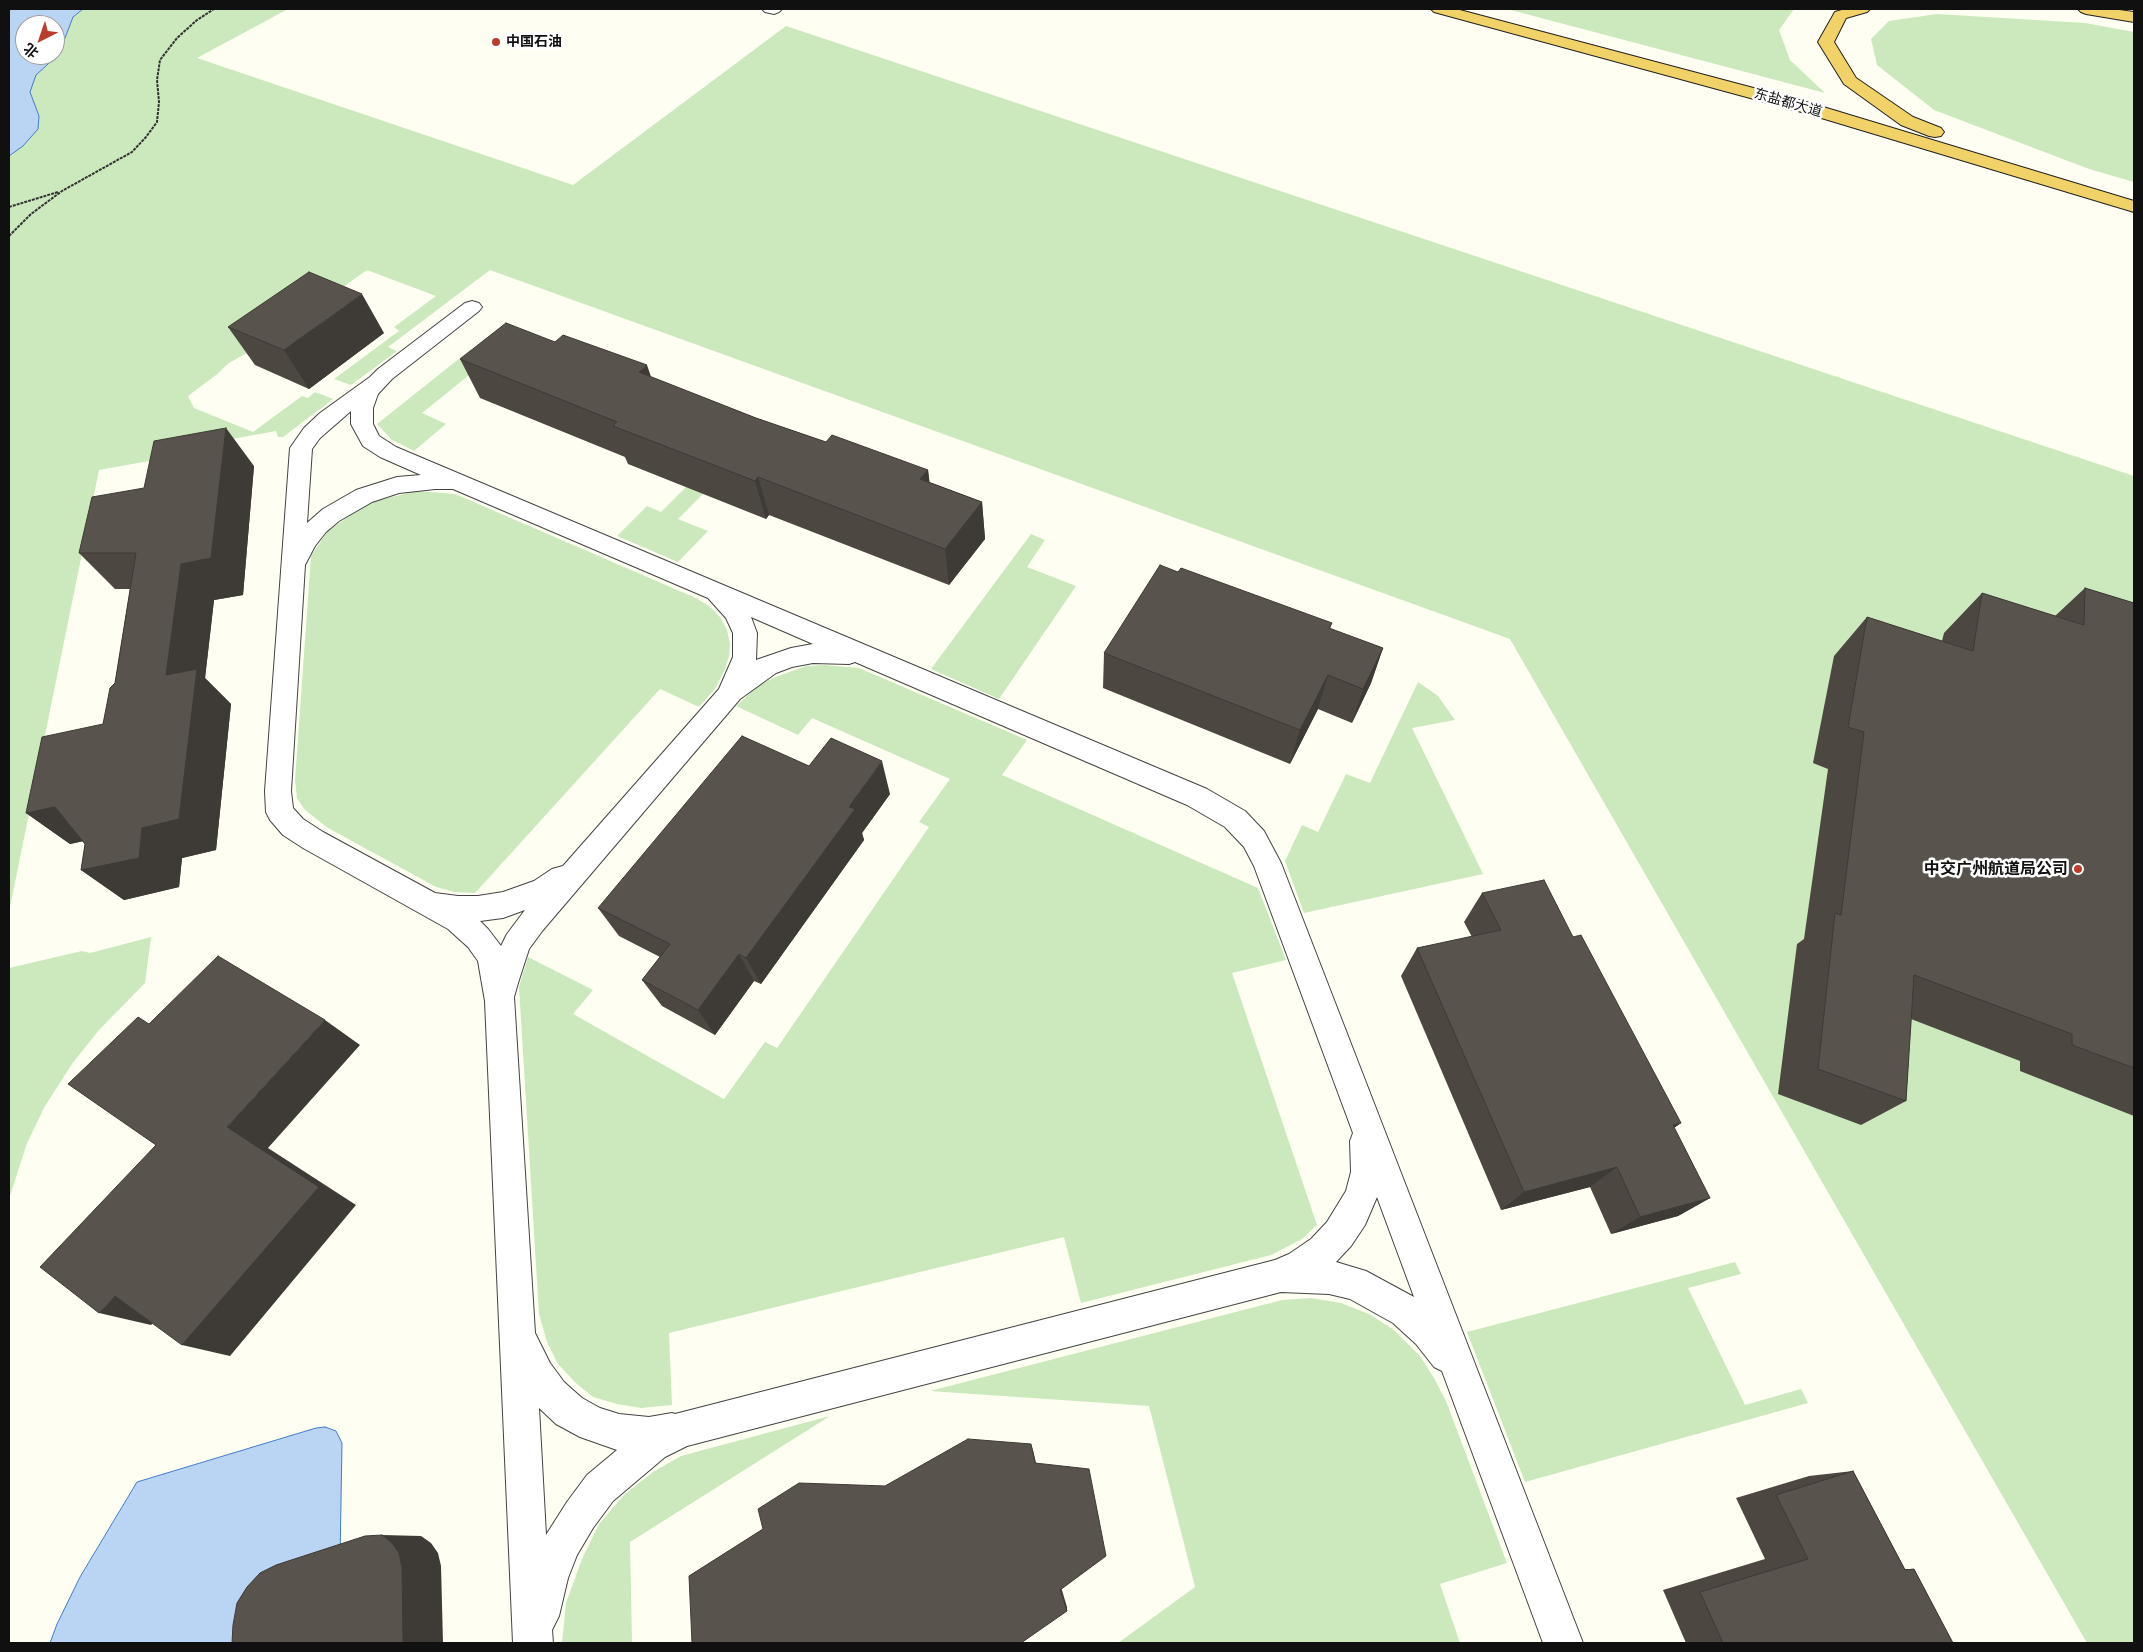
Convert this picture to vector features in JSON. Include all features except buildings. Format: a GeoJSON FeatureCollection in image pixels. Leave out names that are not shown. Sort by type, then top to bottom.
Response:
{"type":"FeatureCollection","features":[{"type":"Feature","properties":{"kind":"highway","name":"东盐都大道"},"geometry":{"type":"LineString","coordinates":[[1439,9],[1804,107],[2134,207]]}},
{"type":"Feature","properties":{"kind":"highway"},"geometry":{"type":"LineString","coordinates":[[1862,9],[1840,15],[1826,42],[1850,81],[1907,121],[2084,193]]}},
{"type":"Feature","properties":{"kind":"highway"},"geometry":{"type":"LineString","coordinates":[[2086,9],[2134,18]]}},
{"type":"Feature","properties":{"kind":"lane"},"geometry":{"type":"LineString","coordinates":[[472,307],[328,418],[312,434],[302,448],[278,791],[280,812],[293,827],[312,840],[458,920],[478,938],[490,956],[498,979],[534,1643]]}},
{"type":"Feature","properties":{"kind":"lane"},"geometry":{"type":"LineString","coordinates":[[385,374],[369,392],[362,408],[362,424],[371,441],[388,452],[1197,797],[1235,819],[1254,838],[1267,863],[1563,1643]]}},
{"type":"Feature","properties":{"kind":"lane"},"geometry":{"type":"LineString","coordinates":[[293,569],[298,554],[318,526],[331,515],[364,496],[396,485],[417,482],[442,482],[467,486]]}},
{"type":"Feature","properties":{"kind":"lane"},"geometry":{"type":"LineString","coordinates":[[712,591],[735,612],[745,633],[746,645],[742,669],[728,696]]}},
{"type":"Feature","properties":{"kind":"lane"},"geometry":{"type":"LineString","coordinates":[[500,1001],[503,983],[517,943],[533,921],[728,696],[747,678],[767,666],[813,653],[853,654],[873,659]]}},
{"type":"Feature","properties":{"kind":"lane"},"geometry":{"type":"LineString","coordinates":[[425,902],[458,909],[478,909],[503,904],[544,890],[585,860]]}},
{"type":"Feature","properties":{"kind":"lane"},"geometry":{"type":"LineString","coordinates":[[517,1326],[524,1350],[537,1376],[552,1395],[569,1411],[593,1424],[619,1432],[649,1435],[683,1430],[1275,1277],[1301,1266],[1323,1251],[1339,1234],[1353,1213],[1362,1194],[1367,1172],[1366,1122]]}},
{"type":"Feature","properties":{"kind":"lane"},"geometry":{"type":"LineString","coordinates":[[1275,1277],[1330,1276],[1354,1283],[1380,1296],[1405,1312],[1428,1332],[1465,1385]]}},
{"type":"Feature","properties":{"kind":"lane"},"geometry":{"type":"LineString","coordinates":[[534,1643],[549,1578],[562,1544],[580,1516],[600,1488],[652,1444],[683,1430]]}},
{"type":"Feature","properties":{"kind":"path"},"geometry":{"type":"LineString","coordinates":[[9,236],[31,214],[62,192],[132,152],[146,137],[157,122],[159,102],[157,80],[160,60],[178,38],[197,20],[214,9]]}},
{"type":"Feature","properties":{"kind":"path"},"geometry":{"type":"LineString","coordinates":[[9,207],[62,192]]}},
{"type":"Feature","properties":{"kind":"green space"},"geometry":{"type":"Polygon","coordinates":[[[9,9],[288,9],[197,58],[573,185],[786,26],[2134,476],[2134,1643],[2087,1643],[1510,639],[490,270],[388,347],[397,351],[351,385],[334,379],[399,331],[394,327],[436,296],[367,270],[261,345],[229,363],[188,396],[194,408],[253,432],[302,396],[308,398],[315,392],[333,399],[283,437],[278,437],[276,431],[216,442],[166,458],[99,470],[9,912],[9,9]]]}},
{"type":"Feature","properties":{"kind":"green space"},"geometry":{"type":"Polygon","coordinates":[[[1507,9],[1794,9],[1779,30],[1790,60],[1825,93],[1507,9]]]}},
{"type":"Feature","properties":{"kind":"green space"},"geometry":{"type":"Polygon","coordinates":[[[1937,14],[2085,23],[2134,32],[2134,182],[2089,169],[1934,110],[1877,65],[1871,39],[1889,21],[1937,14]]]}},
{"type":"Feature","properties":{"kind":"green space"},"geometry":{"type":"Polygon","coordinates":[[[515,338],[422,413],[446,424],[414,451],[392,440],[377,424],[470,350],[484,355],[515,338]]]}},
{"type":"Feature","properties":{"kind":"green space"},"geometry":{"type":"Polygon","coordinates":[[[746,427],[764,433],[678,519],[708,531],[678,562],[617,536],[647,506],[661,512],[746,427]]]}},
{"type":"Feature","properties":{"kind":"green space"},"geometry":{"type":"Polygon","coordinates":[[[416,491],[455,494],[696,598],[709,606],[720,617],[727,630],[730,644],[729,657],[724,671],[715,689],[699,707],[660,689],[475,893],[454,892],[436,887],[328,828],[305,810],[297,798],[295,780],[311,556],[327,532],[359,509],[376,501],[416,491]]]}},
{"type":"Feature","properties":{"kind":"green space"},"geometry":{"type":"Polygon","coordinates":[[[1031,534],[1045,540],[1027,567],[1076,586],[999,699],[931,669],[1031,534]]]}},
{"type":"Feature","properties":{"kind":"green space"},"geometry":{"type":"Polygon","coordinates":[[[824,665],[859,668],[1027,740],[1002,775],[1258,888],[1286,960],[1232,973],[1317,1225],[1302,1239],[1271,1255],[1081,1303],[1064,1237],[669,1333],[672,1405],[641,1408],[593,1397],[577,1384],[558,1364],[547,1342],[539,1314],[519,987],[528,957],[593,990],[573,1014],[724,1099],[765,1042],[777,1048],[929,827],[919,822],[950,779],[812,718],[798,735],[736,706],[758,686],[773,678],[806,666],[824,665]]]}},
{"type":"Feature","properties":{"kind":"green space"},"geometry":{"type":"Polygon","coordinates":[[[1418,682],[1438,696],[1455,720],[1412,728],[1483,874],[1304,913],[1285,861],[1302,825],[1318,832],[1346,774],[1370,783],[1418,682]]]}},
{"type":"Feature","properties":{"kind":"green space"},"geometry":{"type":"Polygon","coordinates":[[[151,937],[145,983],[99,1030],[72,1064],[45,1106],[27,1143],[9,1199],[9,968],[82,951],[90,953],[151,937]]]}},
{"type":"Feature","properties":{"kind":"green space"},"geometry":{"type":"Polygon","coordinates":[[[1735,1262],[1741,1274],[1688,1288],[1745,1405],[1801,1389],[1808,1403],[1525,1482],[1467,1332],[1735,1262]]]}},
{"type":"Feature","properties":{"kind":"green space"},"geometry":{"type":"Polygon","coordinates":[[[1311,1298],[1341,1303],[1369,1314],[1394,1330],[1420,1356],[1446,1401],[1507,1563],[1440,1584],[1460,1643],[1118,1643],[1195,1587],[1149,1406],[930,1391],[1282,1300],[1311,1298]]]}},
{"type":"Feature","properties":{"kind":"green space"},"geometry":{"type":"Polygon","coordinates":[[[830,1416],[630,1542],[632,1643],[562,1643],[566,1603],[582,1559],[599,1524],[625,1494],[653,1472],[681,1456],[830,1416]]]}},
{"type":"Feature","properties":{"kind":"water"},"geometry":{"type":"Polygon","coordinates":[[[9,9],[83,9],[73,17],[65,38],[65,15],[15,15],[15,65],[47,65],[36,75],[30,92],[39,116],[38,129],[23,146],[9,156],[9,9]]]}},
{"type":"Feature","properties":{"kind":"water"},"geometry":{"type":"Polygon","coordinates":[[[325,1427],[336,1431],[342,1443],[340,1560],[282,1643],[50,1643],[80,1577],[137,1482],[316,1428],[325,1427]]]}},
{"type":"Feature","properties":{"kind":"place","name":"中国石油"},"geometry":{"type":"Point","coordinates":[496,42]}},
{"type":"Feature","properties":{"kind":"place","name":"中交广州航道局公司"},"geometry":{"type":"Point","coordinates":[2078,869]}}]}
